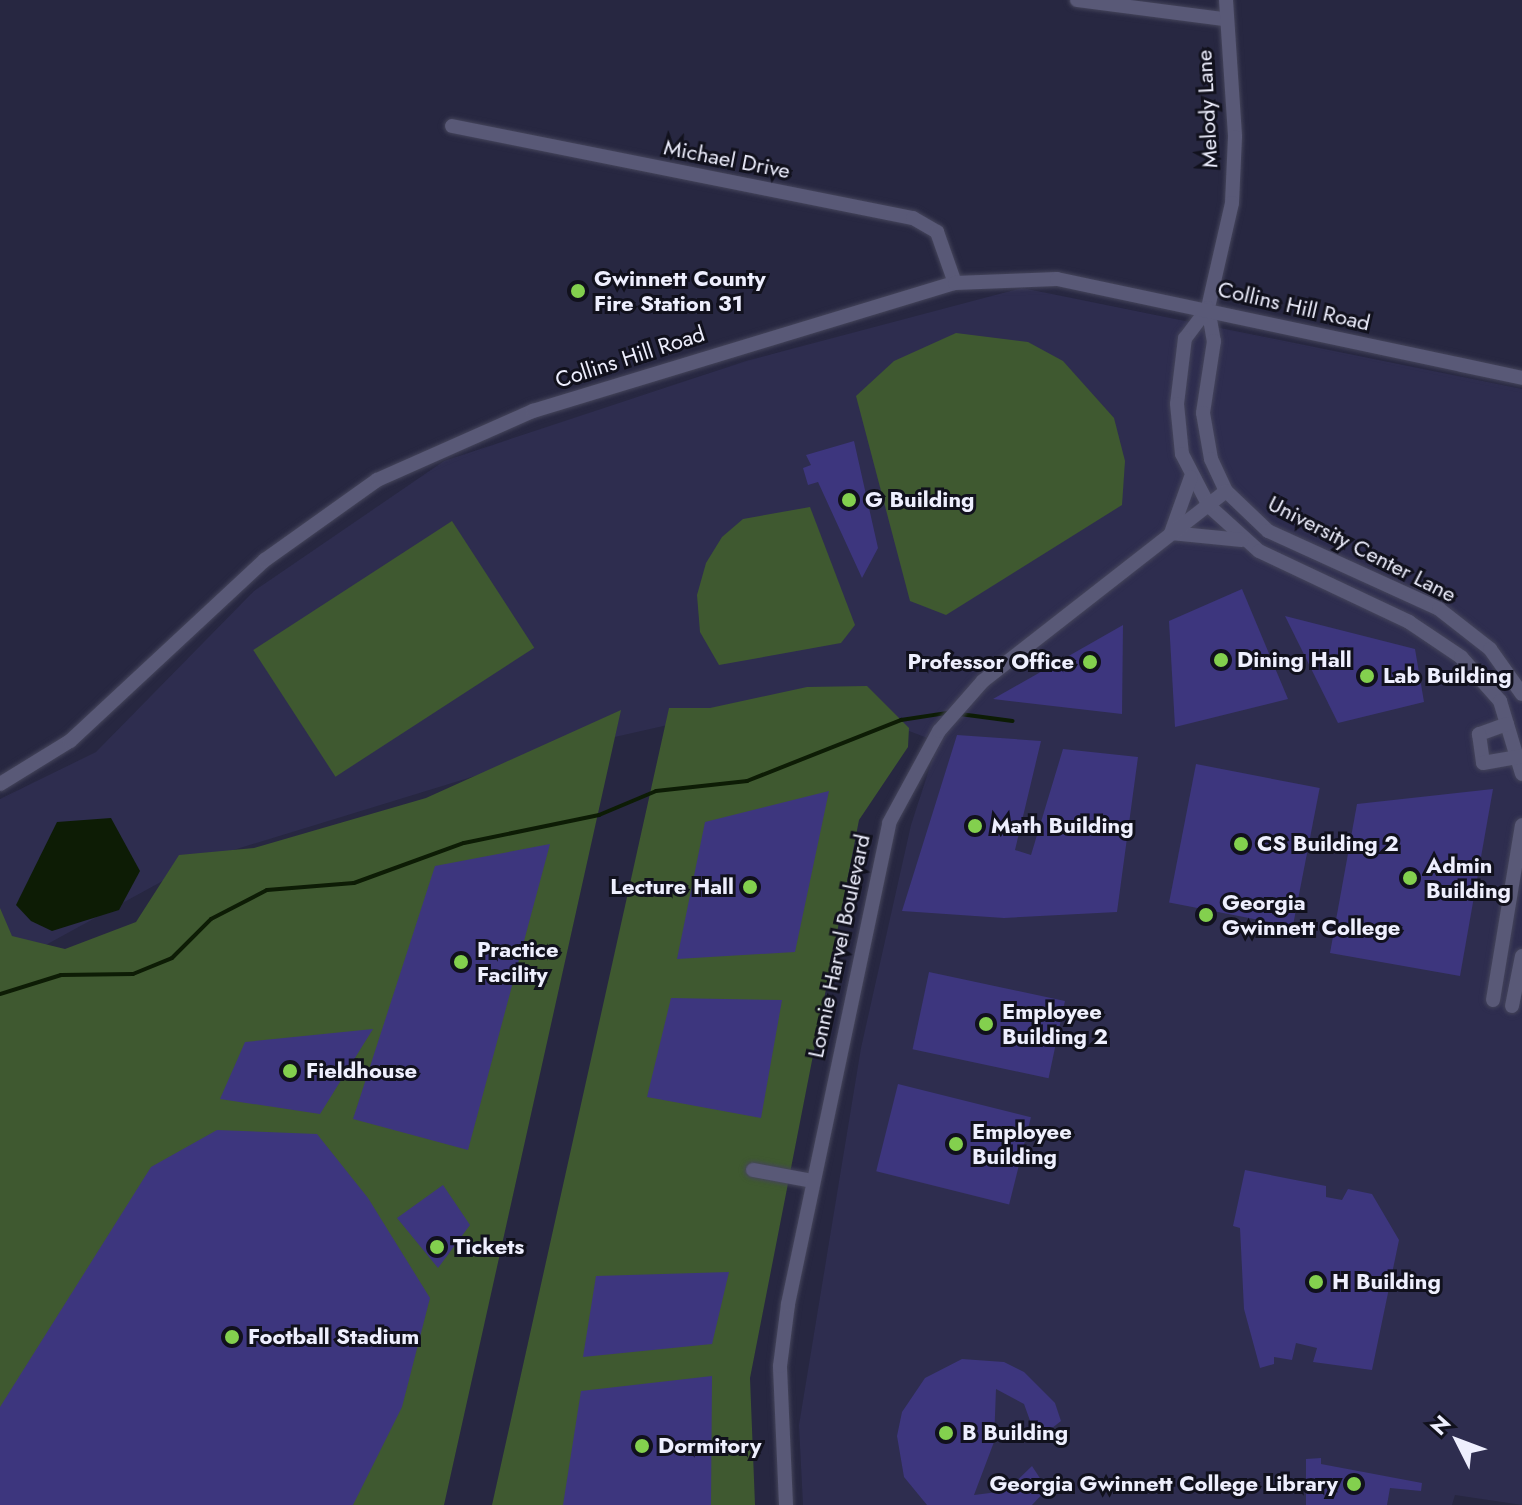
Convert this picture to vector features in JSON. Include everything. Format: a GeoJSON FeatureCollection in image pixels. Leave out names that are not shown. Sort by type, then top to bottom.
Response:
{"type":"FeatureCollection","features":[{"type":"Feature","properties":{"kind":"street"},"geometry":{"type":"LineString","coordinates":[[1077,0],[1223,19]]}},
{"type":"Feature","properties":{"kind":"street","name":"Melody Lane"},"geometry":{"type":"LineString","coordinates":[[1208,308],[1233,176],[1223,19],[1226,0]]}},
{"type":"Feature","properties":{"kind":"street","name":"Michael Drive"},"geometry":{"type":"LineString","coordinates":[[452,126],[913,218],[937,232],[955,283]]}},
{"type":"Feature","properties":{"kind":"street","name":"Collins Hill Road"},"geometry":{"type":"LineString","coordinates":[[0,784],[70,741],[265,560],[377,480],[533,411],[955,283],[1057,279],[1208,308],[1522,378]]}},
{"type":"Feature","properties":{"kind":"street","name":"University Center Lane"},"geometry":{"type":"LineString","coordinates":[[1208,308],[1185,338],[1177,404],[1191,477],[1209,506],[1245,540],[1409,622],[1461,657],[1500,701],[1520,756],[1522,774]]}},
{"type":"Feature","properties":{"kind":"street","name":"University Center Lane"},"geometry":{"type":"LineString","coordinates":[[1208,308],[1214,341],[1203,413],[1211,459],[1226,491],[1268,531],[1439,609],[1490,649],[1522,694]]}},
{"type":"Feature","properties":{"kind":"street"},"geometry":{"type":"LineString","coordinates":[[1191,477],[1171,533],[1245,540]]}},
{"type":"Feature","properties":{"kind":"street","name":"Lonnie Harvel Boulevard"},"geometry":{"type":"LineString","coordinates":[[786,1505],[780,1366],[873,879],[912,772],[983,681],[1226,491]]}},
{"type":"Feature","properties":{"kind":"street"},"geometry":{"type":"LineString","coordinates":[[1507,724],[1479,734],[1483,763],[1520,756]]}},
{"type":"Feature","properties":{"kind":"street"},"geometry":{"type":"LineString","coordinates":[[1493,1000],[1522,825]]}},
{"type":"Feature","properties":{"kind":"street"},"geometry":{"type":"LineString","coordinates":[[1512,1006],[1522,956]]}},
{"type":"Feature","properties":{"kind":"street"},"geometry":{"type":"LineString","coordinates":[[753,1170],[813,1181]]}},
{"type":"Feature","properties":{"kind":"shaded area","name":"Georgia Gwinnett College"},"geometry":{"type":"Polygon","coordinates":[[[1022,288],[1522,389],[1522,1505],[1455,1495],[1452,1505],[803,1505],[799,1425],[861,1048],[911,825],[938,742],[809,693],[566,748],[201,860],[0,970],[0,799],[96,752],[254,591],[444,461],[746,361],[1022,288]]]}},
{"type":"Feature","properties":{"kind":"shaded area"},"geometry":{"type":"Polygon","coordinates":[[[111,818],[140,871],[119,910],[52,931],[31,921],[16,905],[57,822],[111,818]]]}},
{"type":"Feature","properties":{"kind":"green space"},"geometry":{"type":"Polygon","coordinates":[[[956,333],[1028,342],[1063,361],[1114,418],[1125,461],[1122,505],[946,615],[910,601],[856,396],[894,361],[956,333]]]}},
{"type":"Feature","properties":{"kind":"green space"},"geometry":{"type":"Polygon","coordinates":[[[810,507],[855,625],[841,643],[719,665],[700,632],[697,595],[706,563],[722,537],[743,519],[810,507]]]}},
{"type":"Feature","properties":{"kind":"green space"},"geometry":{"type":"Polygon","coordinates":[[[452,521],[534,648],[335,777],[253,650],[452,521]]]}},
{"type":"Feature","properties":{"kind":"green space"},"geometry":{"type":"Polygon","coordinates":[[[867,686],[909,728],[908,747],[859,820],[750,1378],[755,1505],[492,1505],[669,708],[710,708],[807,687],[867,686]]]}},
{"type":"Feature","properties":{"kind":"green space"},"geometry":{"type":"Polygon","coordinates":[[[621,710],[444,1505],[0,1505],[0,908],[12,936],[65,949],[136,922],[179,855],[254,848],[426,798],[621,710]]]}},
{"type":"Feature","properties":{"kind":"building","name":"G Building"},"geometry":{"type":"Polygon","coordinates":[[[854,441],[878,548],[862,578],[818,482],[808,485],[803,468],[811,465],[806,455],[854,441]]]}},
{"type":"Feature","properties":{"kind":"building","name":"Dining Hall"},"geometry":{"type":"Polygon","coordinates":[[[1242,589],[1288,699],[1175,727],[1169,621],[1242,589]]]}},
{"type":"Feature","properties":{"kind":"building","name":"Lab Building"},"geometry":{"type":"Polygon","coordinates":[[[1285,616],[1415,649],[1424,702],[1338,723],[1285,616]]]}},
{"type":"Feature","properties":{"kind":"building","name":"Professor Office"},"geometry":{"type":"Polygon","coordinates":[[[1123,625],[1122,714],[993,699],[1123,625]]]}},
{"type":"Feature","properties":{"kind":"building"},"geometry":{"type":"Polygon","coordinates":[[[957,735],[1041,741],[1015,850],[1031,855],[1063,749],[1138,757],[1117,912],[1004,918],[902,911],[957,735]]]}},
{"type":"Feature","properties":{"kind":"building","name":"CS Building 2"},"geometry":{"type":"Polygon","coordinates":[[[1196,764],[1320,788],[1293,926],[1169,902],[1196,764]]]}},
{"type":"Feature","properties":{"kind":"building","name":"Admin Building"},"geometry":{"type":"Polygon","coordinates":[[[1493,789],[1460,976],[1330,953],[1357,804],[1493,789]]]}},
{"type":"Feature","properties":{"kind":"building","name":"Lecture Hall"},"geometry":{"type":"Polygon","coordinates":[[[829,791],[795,952],[677,959],[705,822],[829,791]]]}},
{"type":"Feature","properties":{"kind":"building","name":"Practice Facility"},"geometry":{"type":"Polygon","coordinates":[[[550,844],[468,1150],[353,1119],[435,866],[550,844]]]}},
{"type":"Feature","properties":{"kind":"building","name":"Employee Building 2"},"geometry":{"type":"Polygon","coordinates":[[[929,972],[1065,1001],[1049,1078],[913,1049],[929,972]]]}},
{"type":"Feature","properties":{"kind":"building"},"geometry":{"type":"Polygon","coordinates":[[[671,998],[782,1000],[761,1118],[647,1097],[671,998]]]}},
{"type":"Feature","properties":{"kind":"building","name":"Fieldhouse"},"geometry":{"type":"Polygon","coordinates":[[[373,1029],[320,1114],[220,1099],[245,1042],[373,1029]]]}},
{"type":"Feature","properties":{"kind":"building","name":"Employee Building"},"geometry":{"type":"Polygon","coordinates":[[[898,1084],[1031,1117],[1009,1204],[876,1171],[898,1084]]]}},
{"type":"Feature","properties":{"kind":"building","name":"Football Stadium"},"geometry":{"type":"Polygon","coordinates":[[[217,1130],[317,1134],[368,1198],[430,1298],[402,1407],[353,1505],[0,1505],[0,1407],[151,1167],[217,1130]]]}},
{"type":"Feature","properties":{"kind":"building","name":"H Building"},"geometry":{"type":"Polygon","coordinates":[[[1245,1170],[1326,1186],[1326,1197],[1342,1200],[1348,1189],[1372,1194],[1399,1240],[1372,1370],[1313,1362],[1317,1348],[1296,1343],[1292,1360],[1274,1357],[1274,1364],[1260,1368],[1244,1309],[1240,1228],[1233,1226],[1245,1170]]]}},
{"type":"Feature","properties":{"kind":"building","name":"Tickets"},"geometry":{"type":"Polygon","coordinates":[[[443,1185],[470,1225],[438,1268],[397,1218],[443,1185]]]}},
{"type":"Feature","properties":{"kind":"building"},"geometry":{"type":"Polygon","coordinates":[[[729,1272],[712,1344],[583,1357],[596,1276],[729,1272]]]}},
{"type":"Feature","properties":{"kind":"building","name":"B Building"},"geometry":{"type":"Polygon","coordinates":[[[962,1359],[1004,1362],[1024,1372],[1055,1403],[1061,1421],[1037,1440],[1024,1404],[996,1389],[994,1442],[974,1495],[1006,1491],[1032,1466],[1047,1489],[1032,1505],[927,1505],[904,1477],[897,1436],[902,1412],[925,1378],[962,1359]]]}},
{"type":"Feature","properties":{"kind":"building","name":"Dormitory"},"geometry":{"type":"Polygon","coordinates":[[[712,1376],[711,1505],[563,1505],[581,1391],[712,1376]]]}},
{"type":"Feature","properties":{"kind":"building","name":"Georgia Gwinnett College Library"},"geometry":{"type":"Polygon","coordinates":[[[1321,1458],[1321,1464],[1422,1483],[1421,1491],[1390,1488],[1387,1505],[1306,1505],[1306,1459],[1321,1458]]]}},
{"type":"Feature","properties":{"kind":"waterway"},"geometry":{"type":"LineString","coordinates":[[0,994],[61,975],[133,974],[172,958],[211,919],[267,890],[354,883],[464,843],[599,815],[656,791],[747,781],[901,720],[947,713]]}},
{"type":"Feature","properties":{"kind":"waterway"},"geometry":{"type":"LineString","coordinates":[[960,714],[1013,721]]}},
{"type":"Feature","properties":{"kind":"place","name":"Gwinnett County Fire Station 31"},"geometry":{"type":"Point","coordinates":[578,291]}},
{"type":"Feature","properties":{"kind":"place","name":"G Building"},"geometry":{"type":"Point","coordinates":[849,500]}},
{"type":"Feature","properties":{"kind":"place","name":"Dining Hall"},"geometry":{"type":"Point","coordinates":[1221,660]}},
{"type":"Feature","properties":{"kind":"place","name":"Professor Office"},"geometry":{"type":"Point","coordinates":[1090,662]}},
{"type":"Feature","properties":{"kind":"place","name":"Lab Building"},"geometry":{"type":"Point","coordinates":[1367,676]}},
{"type":"Feature","properties":{"kind":"place","name":"Math Building"},"geometry":{"type":"Point","coordinates":[975,826]}},
{"type":"Feature","properties":{"kind":"place","name":"CS Building 2"},"geometry":{"type":"Point","coordinates":[1241,844]}},
{"type":"Feature","properties":{"kind":"place","name":"Admin Building"},"geometry":{"type":"Point","coordinates":[1410,878]}},
{"type":"Feature","properties":{"kind":"place","name":"Lecture Hall"},"geometry":{"type":"Point","coordinates":[750,887]}},
{"type":"Feature","properties":{"kind":"place","name":"Georgia Gwinnett College"},"geometry":{"type":"Point","coordinates":[1206,915]}},
{"type":"Feature","properties":{"kind":"place","name":"Practice Facility"},"geometry":{"type":"Point","coordinates":[461,962]}},
{"type":"Feature","properties":{"kind":"place","name":"Employee Building 2"},"geometry":{"type":"Point","coordinates":[986,1024]}},
{"type":"Feature","properties":{"kind":"place","name":"Fieldhouse"},"geometry":{"type":"Point","coordinates":[290,1071]}},
{"type":"Feature","properties":{"kind":"place","name":"Employee Building"},"geometry":{"type":"Point","coordinates":[956,1144]}},
{"type":"Feature","properties":{"kind":"place","name":"Tickets"},"geometry":{"type":"Point","coordinates":[437,1247]}},
{"type":"Feature","properties":{"kind":"place","name":"H Building"},"geometry":{"type":"Point","coordinates":[1316,1282]}},
{"type":"Feature","properties":{"kind":"place","name":"Football Stadium"},"geometry":{"type":"Point","coordinates":[232,1337]}},
{"type":"Feature","properties":{"kind":"place","name":"B Building"},"geometry":{"type":"Point","coordinates":[946,1433]}},
{"type":"Feature","properties":{"kind":"place","name":"Dormitory"},"geometry":{"type":"Point","coordinates":[642,1446]}},
{"type":"Feature","properties":{"kind":"place","name":"Georgia Gwinnett College Library"},"geometry":{"type":"Point","coordinates":[1354,1484]}}]}
